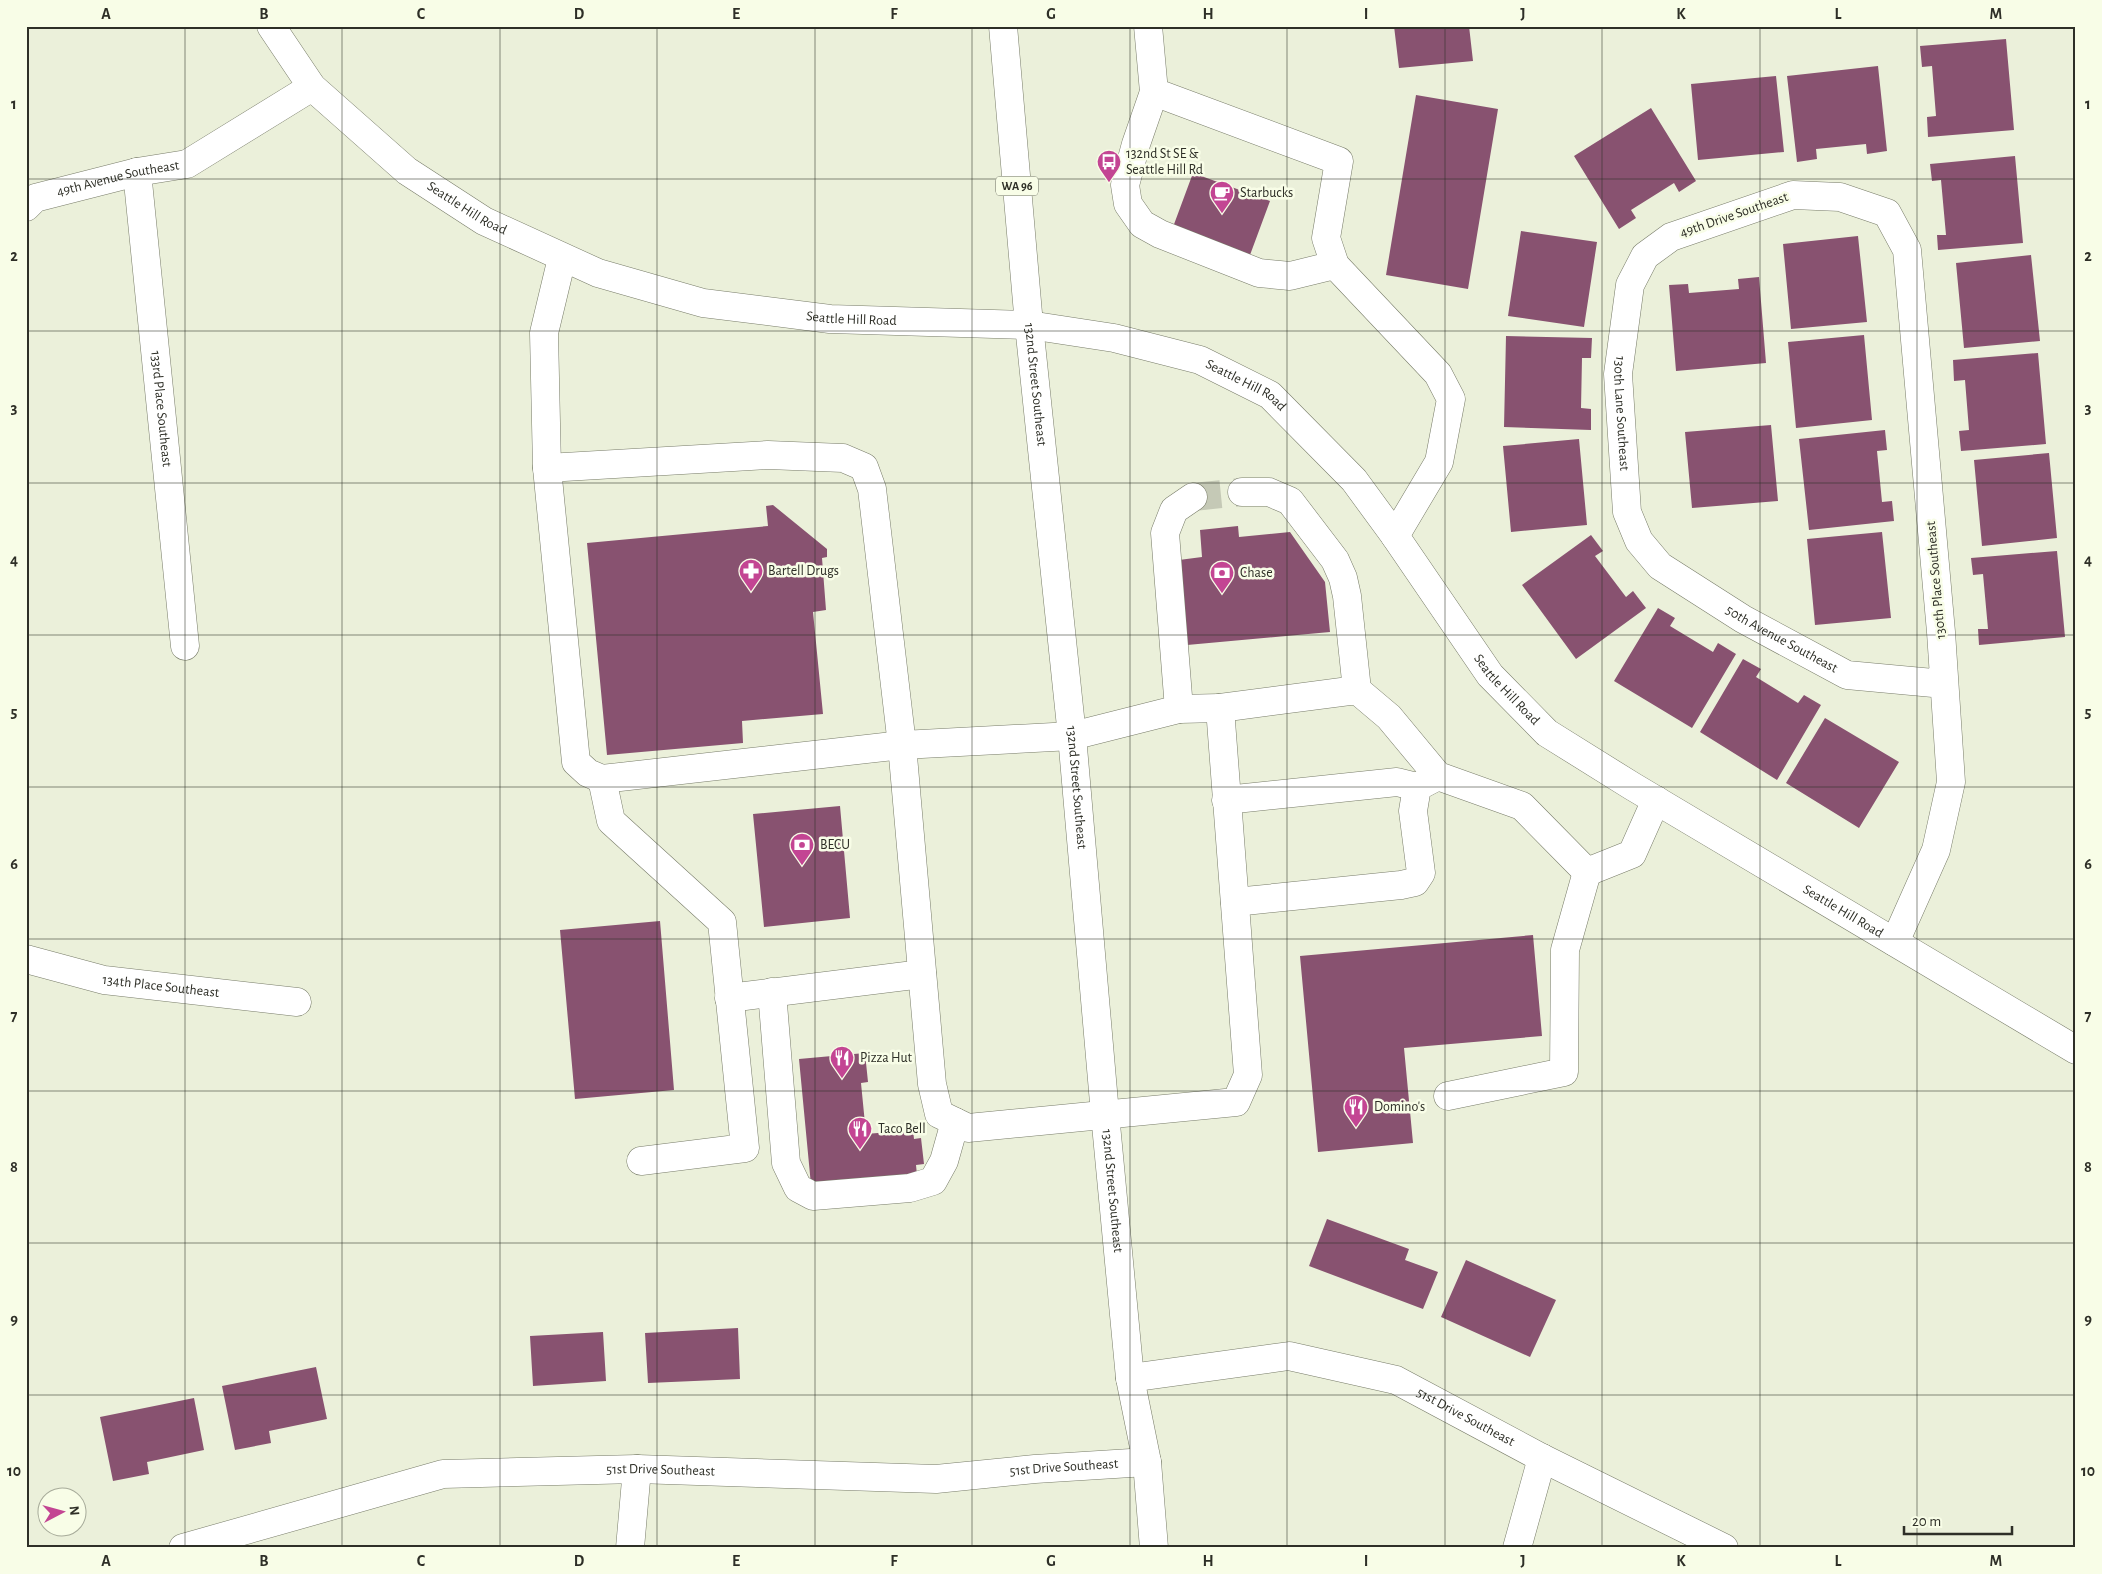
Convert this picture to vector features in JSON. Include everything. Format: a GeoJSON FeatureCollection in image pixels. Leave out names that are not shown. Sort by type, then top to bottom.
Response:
{"type":"FeatureCollection","features":[{"type":"Feature","properties":{"kind":"street","name":"Seattle Hill Road"},"geometry":{"type":"LineString","coordinates":[[271,26],[312,87],[407,171],[484,220],[562,258],[598,273],[703,303],[830,319],[1029,325],[1114,338],[1200,360],[1270,395],[1354,480],[1395,536],[1490,676],[1548,733],[1656,800],[2076,1050]]}},
{"type":"Feature","properties":{"kind":"street","name":"132nd Street Southeast"},"geometry":{"type":"LineString","coordinates":[[1003,26],[1029,325],[1072,736],[1130,1378],[1147,1462],[1154,1548]]}},
{"type":"Feature","properties":{"kind":"street"},"geometry":{"type":"LineString","coordinates":[[1148,26],[1154,92],[1136,144],[1125,185],[1128,204],[1142,224],[1160,234],[1259,272],[1290,276],[1335,264]]}},
{"type":"Feature","properties":{"kind":"street","name":"49th Avenue Southeast"},"geometry":{"type":"LineString","coordinates":[[26,207],[35,198],[137,172],[187,164],[312,87]]}},
{"type":"Feature","properties":{"kind":"street"},"geometry":{"type":"LineString","coordinates":[[1154,92],[1339,160],[1326,238],[1335,264],[1438,374],[1451,399],[1439,462],[1395,536]]}},
{"type":"Feature","properties":{"kind":"street","name":"133rd Place Southeast"},"geometry":{"type":"LineString","coordinates":[[137,172],[185,646]]}},
{"type":"Feature","properties":{"kind":"street","name":"49th Drive Southeast"},"geometry":{"type":"LineString","coordinates":[[1645,256],[1671,237],[1794,194],[1840,197],[1887,212]]}},
{"type":"Feature","properties":{"kind":"street","name":"130th Place Southeast"},"geometry":{"type":"LineString","coordinates":[[1887,212],[1907,250],[1944,684],[1950,782],[1936,850],[1895,942]]}},
{"type":"Feature","properties":{"kind":"street","name":"130th Lane Southeast"},"geometry":{"type":"LineString","coordinates":[[1645,256],[1630,285],[1618,374],[1627,512],[1639,540],[1660,566]]}},
{"type":"Feature","properties":{"kind":"street"},"geometry":{"type":"LineString","coordinates":[[562,258],[544,333],[547,468],[576,762],[588,773],[602,779],[902,745],[1072,736],[1180,708],[1220,708],[1357,690]]}},
{"type":"Feature","properties":{"kind":"street"},"geometry":{"type":"LineString","coordinates":[[547,468],[768,456],[843,458],[864,467],[872,489],[902,745],[932,1084],[939,1114],[968,1128],[1236,1102],[1248,1075],[1220,708]]}},
{"type":"Feature","properties":{"kind":"street"},"geometry":{"type":"LineString","coordinates":[[1242,492],[1269,492],[1290,501],[1335,560],[1343,578],[1347,596],[1357,690],[1389,717],[1427,781]]}},
{"type":"Feature","properties":{"kind":"street"},"geometry":{"type":"LineString","coordinates":[[1180,708],[1165,533],[1174,510],[1193,497]]}},
{"type":"Feature","properties":{"kind":"street","name":"50th Avenue Southeast"},"geometry":{"type":"LineString","coordinates":[[1660,566],[1743,619],[1847,675],[1944,684]]}},
{"type":"Feature","properties":{"kind":"street"},"geometry":{"type":"LineString","coordinates":[[602,779],[611,821],[722,922],[745,1148],[641,1161]]}},
{"type":"Feature","properties":{"kind":"street"},"geometry":{"type":"LineString","coordinates":[[1235,902],[1414,882],[1421,873],[1413,811],[1427,781]]}},
{"type":"Feature","properties":{"kind":"street"},"geometry":{"type":"LineString","coordinates":[[1226,800],[1398,782],[1427,781],[1522,806],[1587,872]]}},
{"type":"Feature","properties":{"kind":"street"},"geometry":{"type":"LineString","coordinates":[[1587,872],[1632,854],[1656,800]]}},
{"type":"Feature","properties":{"kind":"street"},"geometry":{"type":"LineString","coordinates":[[1448,1096],[1564,1072],[1566,950],[1587,872]]}},
{"type":"Feature","properties":{"kind":"street","name":"134th Place Southeast"},"geometry":{"type":"LineString","coordinates":[[26,958],[104,980],[296,1002]]}},
{"type":"Feature","properties":{"kind":"street"},"geometry":{"type":"LineString","coordinates":[[729,998],[922,974]]}},
{"type":"Feature","properties":{"kind":"street"},"geometry":{"type":"LineString","coordinates":[[772,992],[786,1163],[798,1188],[813,1196],[910,1188],[933,1181],[944,1161],[955,1122]]}},
{"type":"Feature","properties":{"kind":"street","name":"51st Drive Southeast"},"geometry":{"type":"LineString","coordinates":[[1130,1378],[1289,1356],[1396,1380],[1542,1458],[1724,1548]]}},
{"type":"Feature","properties":{"kind":"street"},"geometry":{"type":"LineString","coordinates":[[1517,1548],[1542,1458]]}},
{"type":"Feature","properties":{"kind":"street","name":"51st Drive Southeast"},"geometry":{"type":"LineString","coordinates":[[183,1548],[443,1474],[637,1469],[936,1479],[1147,1462]]}},
{"type":"Feature","properties":{"kind":"street"},"geometry":{"type":"LineString","coordinates":[[630,1548],[637,1469]]}},
{"type":"Feature","properties":{"kind":"building"},"geometry":{"type":"Polygon","coordinates":[[[1394,26],[1469,26],[1473,61],[1399,68],[1394,26]]]}},
{"type":"Feature","properties":{"kind":"building"},"geometry":{"type":"Polygon","coordinates":[[[2006,39],[2014,130],[1928,137],[1927,117],[1936,116],[1932,66],[1922,67],[1920,46],[2006,39]]]}},
{"type":"Feature","properties":{"kind":"building"},"geometry":{"type":"Polygon","coordinates":[[[1878,66],[1887,151],[1867,154],[1866,144],[1816,149],[1817,159],[1797,162],[1787,76],[1878,66]]]}},
{"type":"Feature","properties":{"kind":"building"},"geometry":{"type":"Polygon","coordinates":[[[1776,76],[1784,152],[1698,160],[1691,84],[1776,76]]]}},
{"type":"Feature","properties":{"kind":"building"},"geometry":{"type":"Polygon","coordinates":[[[1416,95],[1498,109],[1468,289],[1386,275],[1416,95]]]}},
{"type":"Feature","properties":{"kind":"building"},"geometry":{"type":"Polygon","coordinates":[[[1651,108],[1696,181],[1679,192],[1674,183],[1631,210],[1636,218],[1619,229],[1574,156],[1651,108]]]}},
{"type":"Feature","properties":{"kind":"building"},"geometry":{"type":"Polygon","coordinates":[[[2015,156],[2023,243],[1938,250],[1937,235],[1946,235],[1941,180],[1932,181],[1930,164],[2015,156]]]}},
{"type":"Feature","properties":{"kind":"building","name":"Starbucks"},"geometry":{"type":"Polygon","coordinates":[[[1193,173],[1270,201],[1250,255],[1173,227],[1193,173]]]}},
{"type":"Feature","properties":{"kind":"building"},"geometry":{"type":"Polygon","coordinates":[[[1521,231],[1597,242],[1584,327],[1508,316],[1521,231]]]}},
{"type":"Feature","properties":{"kind":"building"},"geometry":{"type":"Polygon","coordinates":[[[1858,236],[1867,322],[1791,329],[1783,244],[1858,236]]]}},
{"type":"Feature","properties":{"kind":"building"},"geometry":{"type":"Polygon","coordinates":[[[2031,255],[2040,341],[1964,348],[1956,263],[2031,255]]]}},
{"type":"Feature","properties":{"kind":"building"},"geometry":{"type":"Polygon","coordinates":[[[1759,277],[1766,363],[1676,371],[1669,285],[1688,284],[1689,293],[1739,289],[1738,279],[1759,277]]]}},
{"type":"Feature","properties":{"kind":"building"},"geometry":{"type":"Polygon","coordinates":[[[1864,335],[1872,420],[1796,428],[1788,342],[1864,335]]]}},
{"type":"Feature","properties":{"kind":"building"},"geometry":{"type":"Polygon","coordinates":[[[1506,336],[1592,338],[1591,358],[1582,358],[1581,408],[1591,409],[1591,430],[1504,427],[1506,336]]]}},
{"type":"Feature","properties":{"kind":"building"},"geometry":{"type":"Polygon","coordinates":[[[2038,353],[2046,444],[1961,451],[1959,431],[1969,430],[1965,380],[1954,381],[1953,360],[2038,353]]]}},
{"type":"Feature","properties":{"kind":"building"},"geometry":{"type":"Polygon","coordinates":[[[1771,425],[1778,501],[1692,508],[1685,432],[1771,425]]]}},
{"type":"Feature","properties":{"kind":"building"},"geometry":{"type":"Polygon","coordinates":[[[1885,430],[1887,450],[1877,451],[1882,502],[1892,501],[1894,521],[1809,530],[1799,439],[1885,430]]]}},
{"type":"Feature","properties":{"kind":"building"},"geometry":{"type":"Polygon","coordinates":[[[1579,439],[1587,525],[1511,532],[1503,446],[1579,439]]]}},
{"type":"Feature","properties":{"kind":"building"},"geometry":{"type":"Polygon","coordinates":[[[2049,453],[2057,538],[1982,546],[1974,460],[2049,453]]]}},
{"type":"Feature","properties":{"kind":"building"},"geometry":{"type":"Polygon","coordinates":[[[773,505],[827,549],[827,557],[822,558],[826,610],[813,612],[823,714],[742,721],[743,743],[607,755],[587,543],[768,526],[766,506],[773,505]]]}},
{"type":"Feature","properties":{"kind":"building"},"geometry":{"type":"Polygon","coordinates":[[[1238,526],[1239,537],[1290,532],[1325,582],[1330,632],[1187,645],[1179,560],[1202,557],[1200,530],[1238,526]]]}},
{"type":"Feature","properties":{"kind":"building"},"geometry":{"type":"Polygon","coordinates":[[[1882,532],[1891,618],[1815,625],[1807,539],[1882,532]]]}},
{"type":"Feature","properties":{"kind":"building"},"geometry":{"type":"Polygon","coordinates":[[[1591,535],[1603,551],[1595,556],[1626,597],[1633,591],[1646,608],[1576,659],[1522,585],[1591,535]]]}},
{"type":"Feature","properties":{"kind":"building"},"geometry":{"type":"Polygon","coordinates":[[[2057,551],[2065,637],[1979,645],[1978,629],[1988,629],[1983,574],[1973,575],[1971,558],[2057,551]]]}},
{"type":"Feature","properties":{"kind":"building"},"geometry":{"type":"Polygon","coordinates":[[[1658,608],[1675,618],[1670,626],[1713,652],[1718,643],[1736,654],[1692,728],[1614,681],[1658,608]]]}},
{"type":"Feature","properties":{"kind":"building"},"geometry":{"type":"Polygon","coordinates":[[[1743,659],[1761,669],[1756,677],[1798,703],[1804,695],[1821,705],[1777,780],[1700,732],[1743,659]]]}},
{"type":"Feature","properties":{"kind":"building"},"geometry":{"type":"Polygon","coordinates":[[[1825,718],[1899,762],[1859,828],[1786,783],[1825,718]]]}},
{"type":"Feature","properties":{"kind":"building","name":"BECU"},"geometry":{"type":"Polygon","coordinates":[[[840,806],[850,918],[764,927],[753,814],[840,806]]]}},
{"type":"Feature","properties":{"kind":"building"},"geometry":{"type":"Polygon","coordinates":[[[660,921],[674,1090],[575,1099],[560,930],[660,921]]]}},
{"type":"Feature","properties":{"kind":"building"},"geometry":{"type":"Polygon","coordinates":[[[1533,935],[1542,1036],[1404,1048],[1413,1143],[1318,1152],[1300,956],[1533,935]]]}},
{"type":"Feature","properties":{"kind":"building"},"geometry":{"type":"Polygon","coordinates":[[[865,1053],[868,1082],[861,1083],[866,1134],[913,1130],[914,1139],[921,1138],[924,1164],[916,1165],[917,1175],[811,1185],[799,1059],[865,1053]]]}},
{"type":"Feature","properties":{"kind":"building"},"geometry":{"type":"Polygon","coordinates":[[[1327,1219],[1409,1249],[1405,1260],[1438,1272],[1423,1309],[1309,1266],[1327,1219]]]}},
{"type":"Feature","properties":{"kind":"building"},"geometry":{"type":"Polygon","coordinates":[[[1466,1260],[1556,1300],[1530,1357],[1441,1317],[1466,1260]]]}},
{"type":"Feature","properties":{"kind":"building"},"geometry":{"type":"Polygon","coordinates":[[[738,1328],[740,1379],[648,1383],[645,1333],[738,1328]]]}},
{"type":"Feature","properties":{"kind":"building"},"geometry":{"type":"Polygon","coordinates":[[[603,1332],[606,1381],[533,1386],[530,1336],[603,1332]]]}},
{"type":"Feature","properties":{"kind":"building"},"geometry":{"type":"Polygon","coordinates":[[[316,1367],[327,1419],[269,1431],[271,1443],[235,1450],[222,1386],[316,1367]]]}},
{"type":"Feature","properties":{"kind":"building"},"geometry":{"type":"Polygon","coordinates":[[[194,1398],[204,1450],[147,1462],[149,1474],[113,1481],[100,1417],[194,1398]]]}},
{"type":"Feature","properties":{"kind":"tunnel"},"geometry":{"type":"LineString","coordinates":[[1193,497],[1242,492]]}},
{"type":"Feature","properties":{"kind":"place","name":"132nd St SE & Seattle Hill Rd"},"geometry":{"type":"Point","coordinates":[1109,183]}},
{"type":"Feature","properties":{"kind":"place","name":"Starbucks"},"geometry":{"type":"Point","coordinates":[1222,214]}},
{"type":"Feature","properties":{"kind":"place","name":"Bartell Drugs"},"geometry":{"type":"Point","coordinates":[751,592]}},
{"type":"Feature","properties":{"kind":"place","name":"Chase"},"geometry":{"type":"Point","coordinates":[1222,594]}},
{"type":"Feature","properties":{"kind":"place","name":"BECU"},"geometry":{"type":"Point","coordinates":[802,866]}},
{"type":"Feature","properties":{"kind":"place","name":"Pizza Hut"},"geometry":{"type":"Point","coordinates":[842,1079]}},
{"type":"Feature","properties":{"kind":"place","name":"Domino's"},"geometry":{"type":"Point","coordinates":[1356,1128]}},
{"type":"Feature","properties":{"kind":"place","name":"Taco Bell"},"geometry":{"type":"Point","coordinates":[860,1150]}}]}
